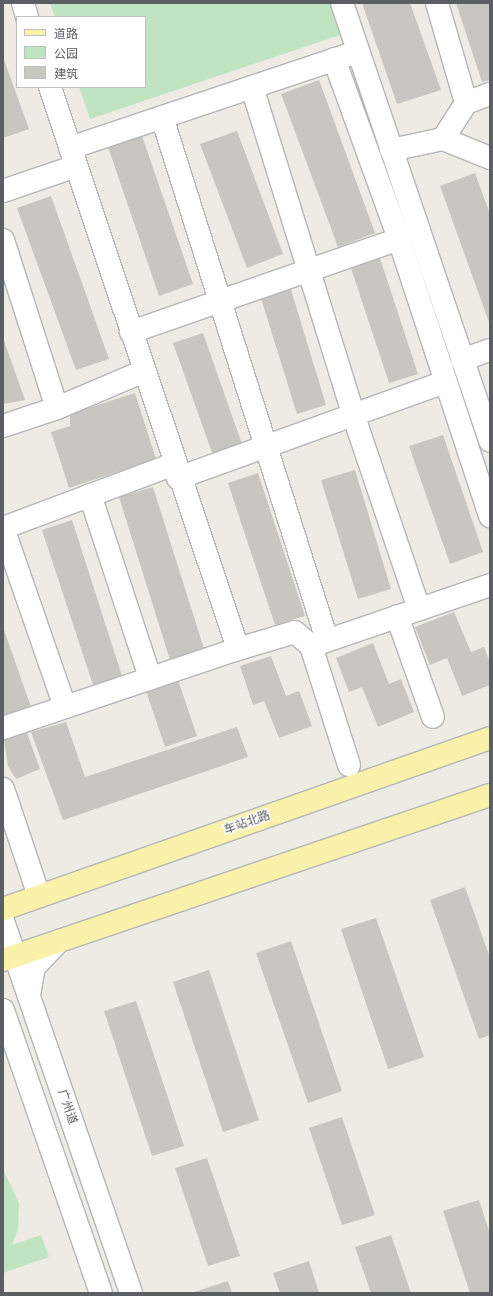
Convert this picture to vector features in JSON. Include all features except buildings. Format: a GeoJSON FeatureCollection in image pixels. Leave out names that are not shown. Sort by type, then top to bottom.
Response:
{"type":"FeatureCollection","features":[{"type":"Feature","properties":{"kind":"main road","name":"车站北路"},"geometry":{"type":"LineString","coordinates":[[3,919],[45,894],[490,738]]}},
{"type":"Feature","properties":{"kind":"main road"},"geometry":{"type":"LineString","coordinates":[[9,957],[490,795]]}},
{"type":"Feature","properties":{"kind":"street"},"geometry":{"type":"LineString","coordinates":[[23,3],[27,16]]}},
{"type":"Feature","properties":{"kind":"street"},"geometry":{"type":"LineString","coordinates":[[342,3],[490,441]]}},
{"type":"Feature","properties":{"kind":"street"},"geometry":{"type":"LineString","coordinates":[[436,3],[466,104]]}},
{"type":"Feature","properties":{"kind":"street"},"geometry":{"type":"LineString","coordinates":[[3,191],[73,157],[162,117],[358,52]]}},
{"type":"Feature","properties":{"kind":"street"},"geometry":{"type":"LineString","coordinates":[[334,59],[399,239],[490,516]]}},
{"type":"Feature","properties":{"kind":"street"},"geometry":{"type":"LineString","coordinates":[[50,88],[176,471],[238,649]]}},
{"type":"Feature","properties":{"kind":"street"},"geometry":{"type":"LineString","coordinates":[[252,88],[310,270],[354,417],[418,609]]}},
{"type":"Feature","properties":{"kind":"street"},"geometry":{"type":"LineString","coordinates":[[443,139],[466,104],[490,94]]}},
{"type":"Feature","properties":{"kind":"street"},"geometry":{"type":"LineString","coordinates":[[162,117],[267,446],[319,643],[349,765]]}},
{"type":"Feature","properties":{"kind":"street"},"geometry":{"type":"LineString","coordinates":[[391,150],[443,139],[489,161]]}},
{"type":"Feature","properties":{"kind":"street"},"geometry":{"type":"LineString","coordinates":[[131,332],[399,239]]}},
{"type":"Feature","properties":{"kind":"street"},"geometry":{"type":"LineString","coordinates":[[3,240],[57,408]]}},
{"type":"Feature","properties":{"kind":"street"},"geometry":{"type":"LineString","coordinates":[[462,360],[490,350]]}},
{"type":"Feature","properties":{"kind":"street"},"geometry":{"type":"LineString","coordinates":[[3,426],[57,408],[144,371]]}},
{"type":"Feature","properties":{"kind":"street"},"geometry":{"type":"LineString","coordinates":[[65,707],[4,536],[3,528],[90,495],[267,446],[354,417],[445,382]]}},
{"type":"Feature","properties":{"kind":"street"},"geometry":{"type":"LineString","coordinates":[[90,495],[150,678]]}},
{"type":"Feature","properties":{"kind":"street"},"geometry":{"type":"LineString","coordinates":[[3,728],[238,649],[295,632],[319,643],[418,609],[488,591]]}},
{"type":"Feature","properties":{"kind":"street"},"geometry":{"type":"LineString","coordinates":[[397,616],[433,717]]}},
{"type":"Feature","properties":{"kind":"street"},"geometry":{"type":"LineString","coordinates":[[3,788],[45,894]]}},
{"type":"Feature","properties":{"kind":"street","name":"广州道"},"geometry":{"type":"LineString","coordinates":[[3,919],[9,957],[30,998],[131,1293]]}},
{"type":"Feature","properties":{"kind":"street"},"geometry":{"type":"LineString","coordinates":[[30,998],[34,967],[60,940]]}},
{"type":"Feature","properties":{"kind":"street"},"geometry":{"type":"LineString","coordinates":[[3,1010],[101,1293]]}},
{"type":"Feature","properties":{"kind":"green space"},"geometry":{"type":"Polygon","coordinates":[[[50,3],[330,3],[340,35],[90,119],[79,88],[146,88],[146,16],[55,16],[50,3]]]}},
{"type":"Feature","properties":{"kind":"green space"},"geometry":{"type":"Polygon","coordinates":[[[3,1169],[19,1203],[18,1229],[12,1245],[41,1235],[49,1257],[3,1273],[3,1169]]]}}]}
